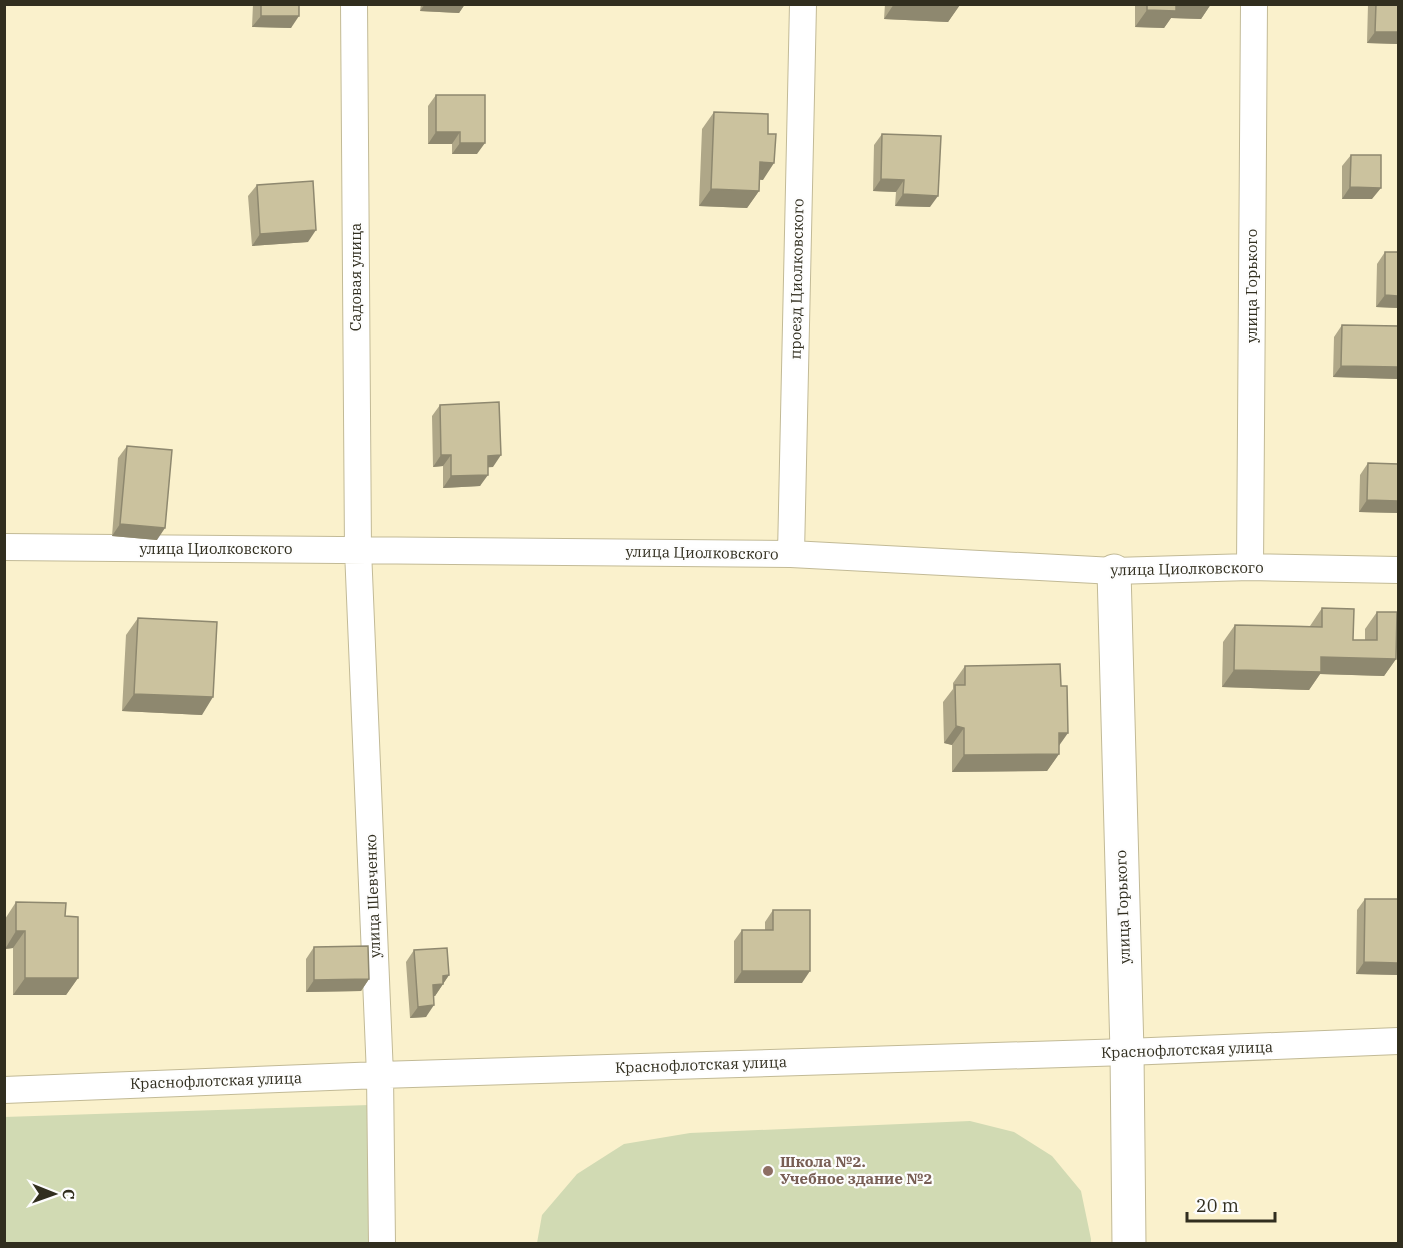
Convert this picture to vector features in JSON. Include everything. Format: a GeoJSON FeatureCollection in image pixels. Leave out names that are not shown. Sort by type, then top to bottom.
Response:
{"type":"FeatureCollection","features":[{"type":"Feature","properties":{"kind":"street","name":"Садовая улица"},"geometry":{"type":"LineString","coordinates":[[354,4],[358,550]]}},
{"type":"Feature","properties":{"kind":"street","name":"проезд Циолковского"},"geometry":{"type":"LineString","coordinates":[[791,554],[802,4]]}},
{"type":"Feature","properties":{"kind":"street","name":"улица Горького"},"geometry":{"type":"LineString","coordinates":[[1250,567],[1254,4]]}},
{"type":"Feature","properties":{"kind":"street","name":"улица Циолковского"},"geometry":{"type":"LineString","coordinates":[[4,547],[791,554],[1114,571],[1250,567],[1398,570]]}},
{"type":"Feature","properties":{"kind":"street","name":"улица Шевченко"},"geometry":{"type":"LineString","coordinates":[[358,550],[380,1075],[382,1244]]}},
{"type":"Feature","properties":{"kind":"street","name":"улица Горького"},"geometry":{"type":"LineString","coordinates":[[1114,571],[1127,1052],[1129,1244]]}},
{"type":"Feature","properties":{"kind":"street","name":"Краснофлотская улица"},"geometry":{"type":"LineString","coordinates":[[4,1090],[1398,1041]]}},
{"type":"Feature","properties":{"kind":"green space"},"geometry":{"type":"Polygon","coordinates":[[[369,1105],[375,1243],[5,1243],[4,1117],[369,1105]]]}},
{"type":"Feature","properties":{"kind":"green space"},"geometry":{"type":"Polygon","coordinates":[[[970,1121],[1014,1132],[1052,1156],[1081,1191],[1091,1243],[537,1243],[542,1215],[577,1174],[624,1144],[690,1133],[970,1121]]]}},
{"type":"Feature","properties":{"kind":"building"},"geometry":{"type":"Polygon","coordinates":[[[261,4],[299,4],[299,16],[261,16],[261,4]]]}},
{"type":"Feature","properties":{"kind":"building"},"geometry":{"type":"Polygon","coordinates":[[[1147,4],[1176,4],[1176,11],[1147,10],[1147,4]]]}},
{"type":"Feature","properties":{"kind":"building"},"geometry":{"type":"Polygon","coordinates":[[[1376,4],[1398,4],[1398,32],[1375,32],[1376,4]]]}},
{"type":"Feature","properties":{"kind":"building"},"geometry":{"type":"Polygon","coordinates":[[[436,95],[485,95],[485,143],[460,143],[460,132],[436,132],[436,95]]]}},
{"type":"Feature","properties":{"kind":"building"},"geometry":{"type":"Polygon","coordinates":[[[714,112],[768,114],[768,134],[776,134],[774,163],[760,162],[759,191],[711,189],[714,112]]]}},
{"type":"Feature","properties":{"kind":"building"},"geometry":{"type":"Polygon","coordinates":[[[882,134],[941,136],[938,196],[903,194],[904,180],[881,179],[882,134]]]}},
{"type":"Feature","properties":{"kind":"building"},"geometry":{"type":"Polygon","coordinates":[[[1351,155],[1381,155],[1381,188],[1350,187],[1351,155]]]}},
{"type":"Feature","properties":{"kind":"building"},"geometry":{"type":"Polygon","coordinates":[[[313,181],[316,230],[260,234],[257,185],[313,181]]]}},
{"type":"Feature","properties":{"kind":"building"},"geometry":{"type":"Polygon","coordinates":[[[1385,252],[1398,252],[1398,296],[1385,295],[1385,252]]]}},
{"type":"Feature","properties":{"kind":"building"},"geometry":{"type":"Polygon","coordinates":[[[1342,325],[1398,326],[1398,367],[1341,366],[1342,325]]]}},
{"type":"Feature","properties":{"kind":"building"},"geometry":{"type":"Polygon","coordinates":[[[499,402],[501,455],[488,456],[488,475],[451,476],[451,455],[441,455],[440,405],[499,402]]]}},
{"type":"Feature","properties":{"kind":"building"},"geometry":{"type":"Polygon","coordinates":[[[127,446],[172,450],[165,528],[120,524],[127,446]]]}},
{"type":"Feature","properties":{"kind":"building"},"geometry":{"type":"Polygon","coordinates":[[[1368,463],[1398,464],[1398,501],[1367,500],[1368,463]]]}},
{"type":"Feature","properties":{"kind":"building"},"geometry":{"type":"Polygon","coordinates":[[[1322,608],[1354,609],[1353,640],[1377,640],[1377,612],[1397,612],[1396,659],[1321,657],[1321,672],[1234,670],[1235,625],[1322,627],[1322,608]]]}},
{"type":"Feature","properties":{"kind":"building"},"geometry":{"type":"Polygon","coordinates":[[[138,618],[217,622],[213,697],[134,694],[138,618]]]}},
{"type":"Feature","properties":{"kind":"building"},"geometry":{"type":"Polygon","coordinates":[[[1060,664],[1061,686],[1067,686],[1068,733],[1059,733],[1059,754],[964,755],[964,728],[956,726],[955,685],[965,685],[965,666],[1060,664]]]}},
{"type":"Feature","properties":{"kind":"building"},"geometry":{"type":"Polygon","coordinates":[[[1365,899],[1398,899],[1398,963],[1364,962],[1365,899]]]}},
{"type":"Feature","properties":{"kind":"building"},"geometry":{"type":"Polygon","coordinates":[[[16,902],[66,903],[65,916],[78,917],[78,978],[25,978],[25,931],[16,931],[16,902]]]}},
{"type":"Feature","properties":{"kind":"building"},"geometry":{"type":"Polygon","coordinates":[[[773,910],[810,910],[810,971],[742,971],[742,930],[773,930],[773,910]]]}},
{"type":"Feature","properties":{"kind":"building"},"geometry":{"type":"Polygon","coordinates":[[[368,946],[369,979],[314,980],[314,947],[368,946]]]}},
{"type":"Feature","properties":{"kind":"building"},"geometry":{"type":"Polygon","coordinates":[[[447,948],[449,975],[443,976],[443,984],[433,985],[434,1005],[418,1007],[414,950],[447,948]]]}},
{"type":"Feature","properties":{"kind":"place","name":"Школа №2. Учебное здание №2"},"geometry":{"type":"Point","coordinates":[768,1171]}}]}
